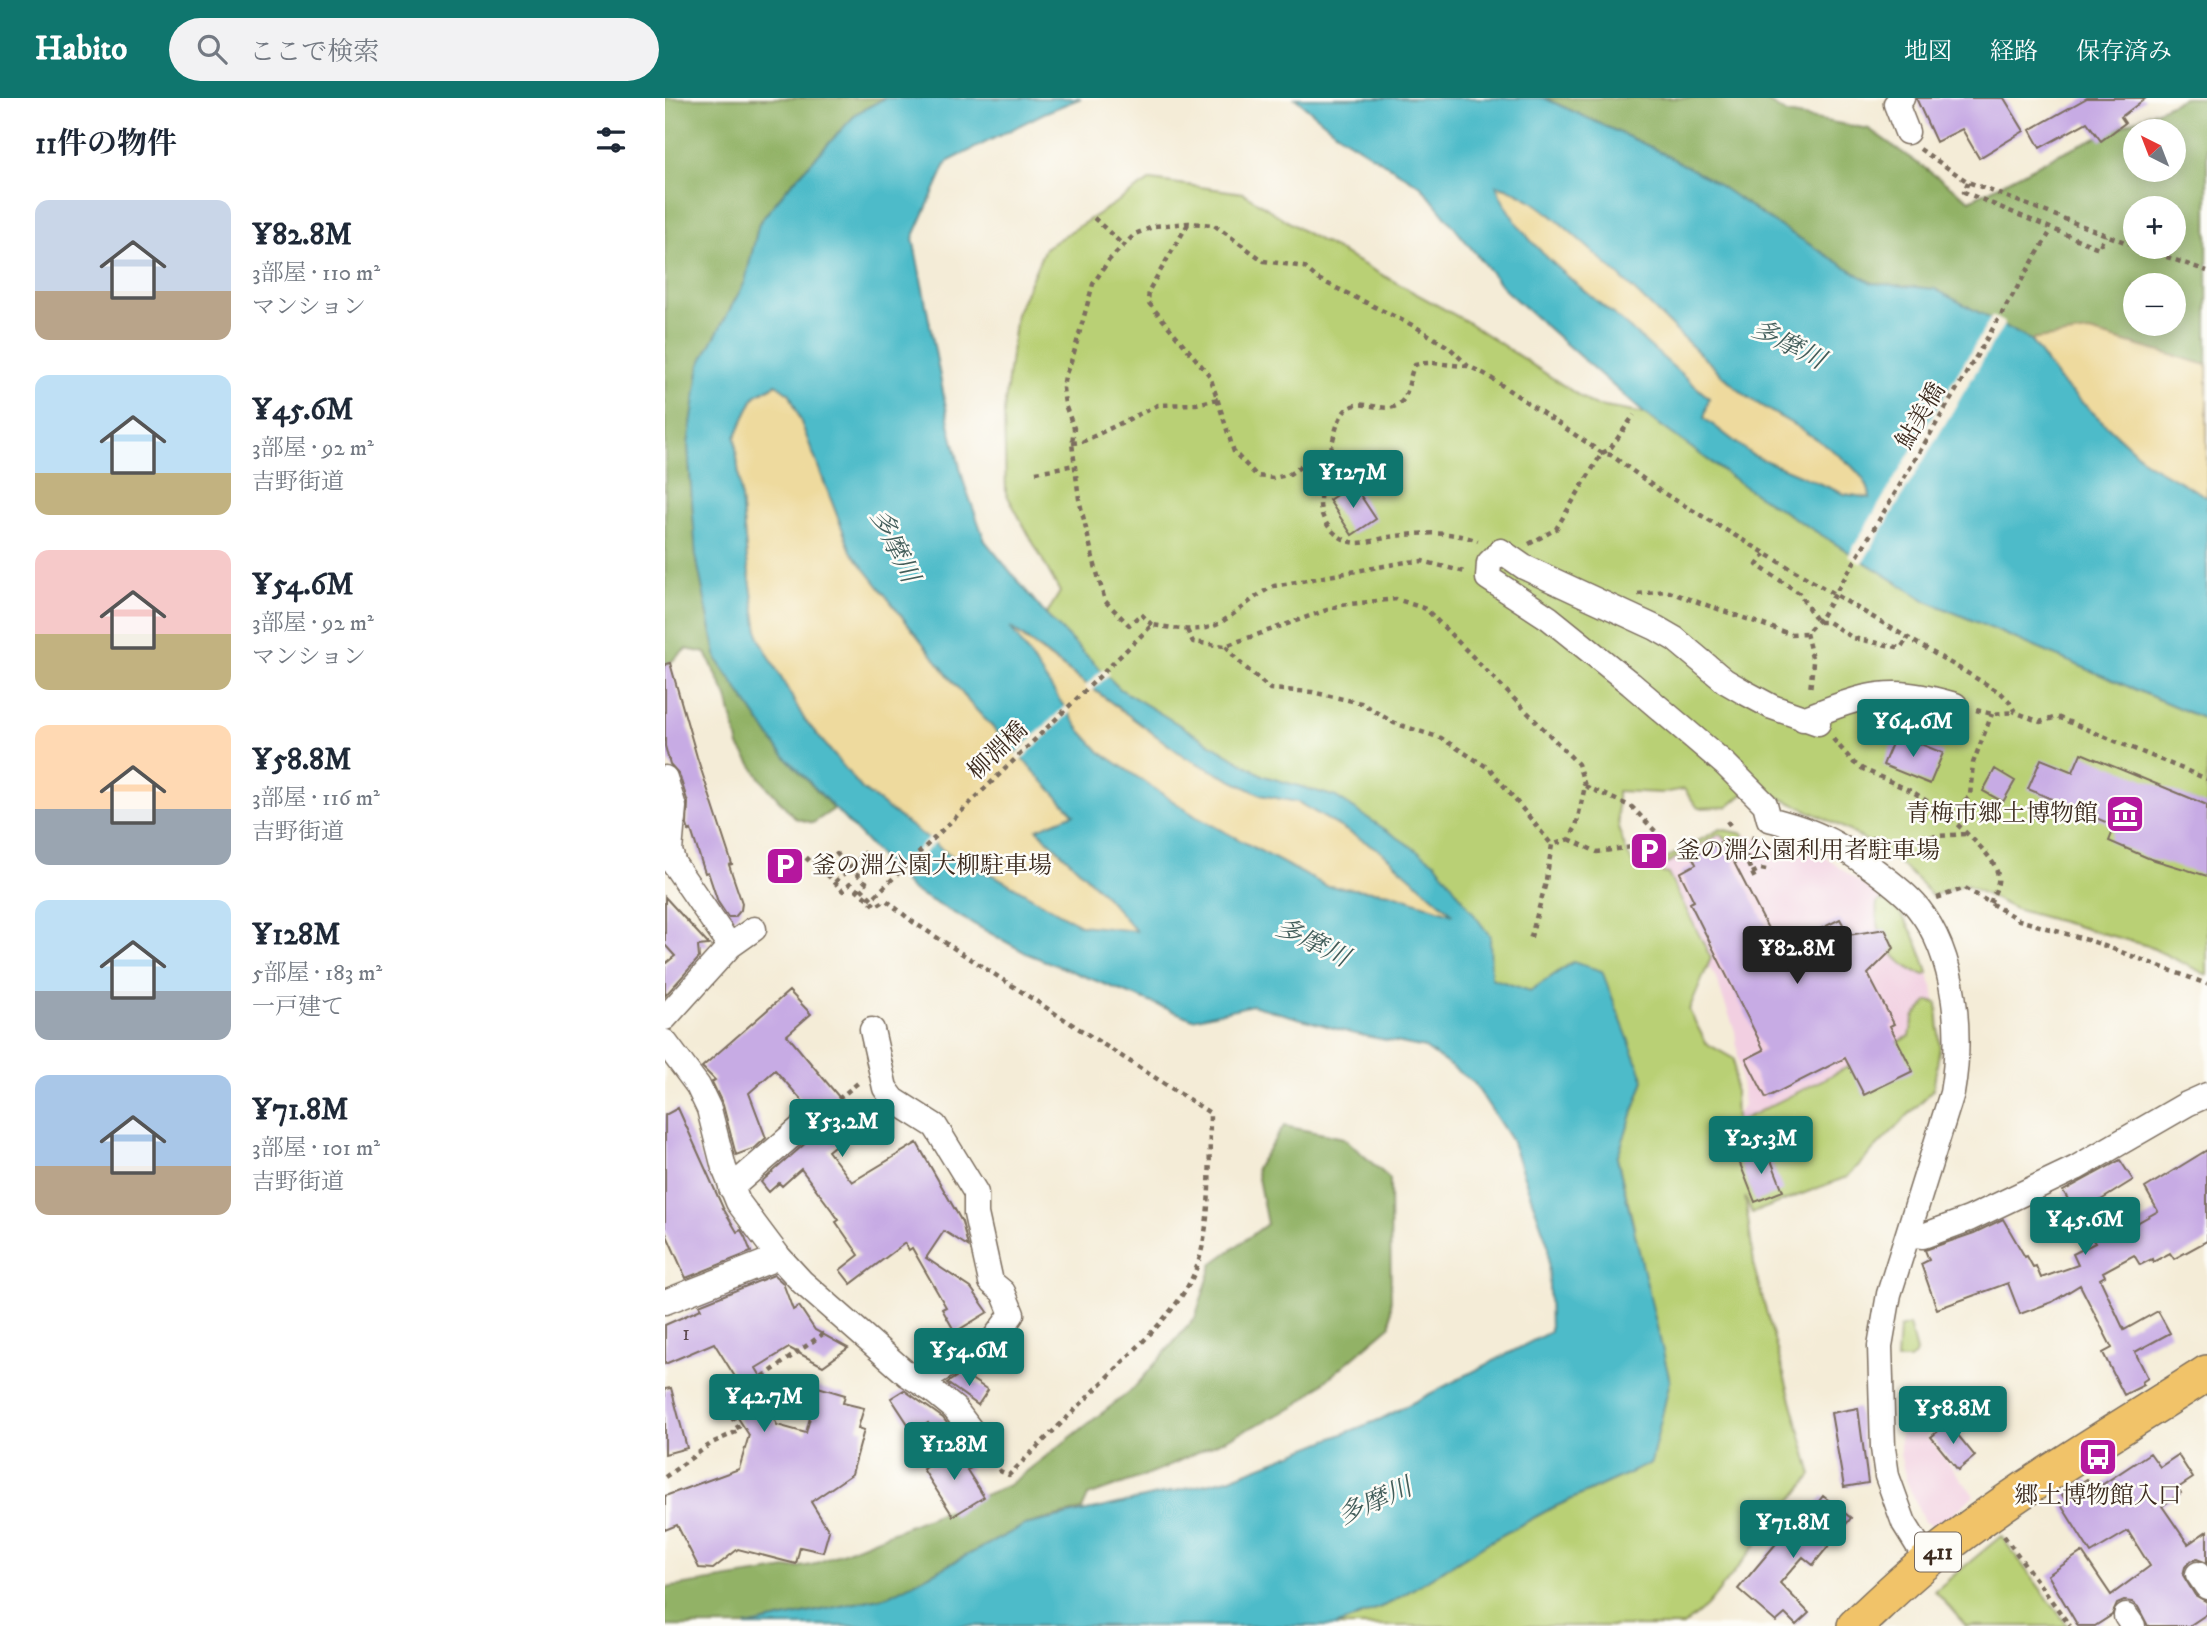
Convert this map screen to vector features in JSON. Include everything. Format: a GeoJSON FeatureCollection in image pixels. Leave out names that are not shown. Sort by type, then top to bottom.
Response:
{"type":"FeatureCollection","features":[{"type":"Feature","properties":{"kind":"highway","name":"411"},"geometry":{"type":"LineString","coordinates":[[1855,1626],[1927,1560],[2028,1487],[2207,1373]]}},
{"type":"Feature","properties":{"kind":"street"},"geometry":{"type":"LineString","coordinates":[[1902,98],[1896,104],[1907,132]]}},
{"type":"Feature","properties":{"kind":"street"},"geometry":{"type":"LineString","coordinates":[[1927,1560],[1897,1509],[1887,1476],[1883,1448],[1880,1346],[1882,1321],[1952,1093],[1958,1042],[1951,986],[1934,935],[1920,910],[1901,891],[1834,843],[1801,829],[1761,827],[1765,804],[1725,764],[1623,676],[1549,618],[1488,578],[1489,563],[1501,551],[1524,567],[1675,639],[1725,681],[1744,692],[1772,707],[1811,721],[1856,699],[1891,692],[1923,695],[1955,705]]}},
{"type":"Feature","properties":{"kind":"street"},"geometry":{"type":"LineString","coordinates":[[665,778],[674,807],[670,851],[674,864],[730,946]]}},
{"type":"Feature","properties":{"kind":"street"},"geometry":{"type":"LineString","coordinates":[[665,1018],[730,946],[754,929]]}},
{"type":"Feature","properties":{"kind":"street"},"geometry":{"type":"LineString","coordinates":[[872,1030],[885,1088],[894,1100],[935,1126],[976,1193],[976,1214],[991,1282],[1003,1292],[1012,1314],[989,1346],[970,1352],[920,1382]]}},
{"type":"Feature","properties":{"kind":"street"},"geometry":{"type":"LineString","coordinates":[[665,1042],[698,1086],[709,1109],[731,1188],[738,1202],[779,1257],[802,1282],[902,1370],[954,1408],[982,1445]]}},
{"type":"Feature","properties":{"kind":"street"},"geometry":{"type":"LineString","coordinates":[[1908,1234],[1923,1236],[1969,1220],[2076,1168],[2207,1095]]}},
{"type":"Feature","properties":{"kind":"street"},"geometry":{"type":"LineString","coordinates":[[731,1188],[805,1124]]}},
{"type":"Feature","properties":{"kind":"street"},"geometry":{"type":"LineString","coordinates":[[665,1302],[779,1257]]}},
{"type":"Feature","properties":{"kind":"path"},"geometry":{"type":"LineString","coordinates":[[1907,132],[1931,159],[1968,182],[2123,241]]}},
{"type":"Feature","properties":{"kind":"path"},"geometry":{"type":"LineString","coordinates":[[1968,182],[1964,192],[2050,232],[2099,248],[2105,235]]}},
{"type":"Feature","properties":{"kind":"path"},"geometry":{"type":"LineString","coordinates":[[1094,218],[1123,245]]}},
{"type":"Feature","properties":{"kind":"path"},"geometry":{"type":"LineString","coordinates":[[1189,223],[1149,290],[1148,302],[1210,376],[1234,452],[1257,476],[1273,478],[1287,475],[1333,445]]}},
{"type":"Feature","properties":{"kind":"path"},"geometry":{"type":"LineString","coordinates":[[1488,578],[1422,561],[1370,567],[1274,586],[1220,624],[1187,630],[1152,625],[1141,614],[1129,625],[1105,601],[1079,499],[1072,443],[1074,428],[1065,405],[1065,376],[1093,284],[1109,260],[1135,234],[1155,226],[1189,223],[1215,225],[1264,261],[1304,267],[1318,279],[1416,327],[1450,348],[1468,366],[1485,374],[1602,453],[1611,455],[1660,491],[2001,693],[2010,701],[2015,712]]}},
{"type":"Feature","properties":{"kind":"path","name":"鮎美橋"},"geometry":{"type":"LineString","coordinates":[[1806,633],[1822,615],[2050,232]]}},
{"type":"Feature","properties":{"kind":"path"},"geometry":{"type":"LineString","coordinates":[[2173,259],[2207,271]]}},
{"type":"Feature","properties":{"kind":"path"},"geometry":{"type":"LineString","coordinates":[[1468,366],[1426,362],[1415,365],[1409,374],[1405,396],[1400,403],[1393,407],[1360,404],[1349,406],[1342,415],[1319,502],[1324,520],[1337,536],[1357,543],[1409,534],[1448,533],[1470,537],[1501,551],[1529,545],[1556,528],[1602,453],[1610,449],[1634,415]]}},
{"type":"Feature","properties":{"kind":"path"},"geometry":{"type":"LineString","coordinates":[[1072,443],[1081,442],[1158,405],[1196,404],[1218,399]]}},
{"type":"Feature","properties":{"kind":"path"},"geometry":{"type":"LineString","coordinates":[[1036,472],[1075,465]]}},
{"type":"Feature","properties":{"kind":"path"},"geometry":{"type":"LineString","coordinates":[[1765,554],[1758,565],[1799,593],[1817,622],[1828,622],[1853,638],[1901,648],[1907,639]]}},
{"type":"Feature","properties":{"kind":"path"},"geometry":{"type":"LineString","coordinates":[[1619,611],[1637,595],[1666,591],[1781,632],[1806,633],[1813,662],[1811,721],[1854,763],[1921,796],[1948,815],[1989,856],[1996,866],[1998,882],[1990,903]]}},
{"type":"Feature","properties":{"kind":"path"},"geometry":{"type":"LineString","coordinates":[[1187,630],[1193,642],[1225,646],[1341,606],[1396,599],[1426,609],[1578,764],[1585,786],[1576,827],[1569,839],[1552,845]]}},
{"type":"Feature","properties":{"kind":"path","name":"柳淵橋"},"geometry":{"type":"LineString","coordinates":[[821,869],[837,854],[866,882],[860,888],[872,899],[1152,625]]}},
{"type":"Feature","properties":{"kind":"path"},"geometry":{"type":"LineString","coordinates":[[1225,646],[1270,689],[1312,692],[1361,703],[1394,723],[1441,737],[1490,769],[1552,845],[1545,886],[1530,940]]}},
{"type":"Feature","properties":{"kind":"path"},"geometry":{"type":"LineString","coordinates":[[1955,705],[1991,715],[2015,712],[2041,722],[2057,717],[2207,779]]}},
{"type":"Feature","properties":{"kind":"path"},"geometry":{"type":"LineString","coordinates":[[1948,815],[1970,796],[1976,754],[1991,715]]}},
{"type":"Feature","properties":{"kind":"path"},"geometry":{"type":"LineString","coordinates":[[1585,786],[1632,807],[1656,832]]}},
{"type":"Feature","properties":{"kind":"path"},"geometry":{"type":"LineString","coordinates":[[1727,821],[1733,829]]}},
{"type":"Feature","properties":{"kind":"path"},"geometry":{"type":"LineString","coordinates":[[1756,881],[1746,860],[1761,827]]}},
{"type":"Feature","properties":{"kind":"path"},"geometry":{"type":"LineString","coordinates":[[1868,840],[1965,834]]}},
{"type":"Feature","properties":{"kind":"path"},"geometry":{"type":"LineString","coordinates":[[1569,839],[1597,852],[1632,847]]}},
{"type":"Feature","properties":{"kind":"path"},"geometry":{"type":"LineString","coordinates":[[835,882],[866,852]]}},
{"type":"Feature","properties":{"kind":"path"},"geometry":{"type":"LineString","coordinates":[[806,860],[810,857],[843,891],[851,884],[876,906],[886,900],[913,922],[1210,1113],[1207,1201],[1202,1248],[1193,1276],[1181,1296],[1145,1339],[1009,1475],[1000,1471],[982,1445]]}},
{"type":"Feature","properties":{"kind":"path"},"geometry":{"type":"LineString","coordinates":[[1752,873],[1761,869],[1771,871]]}},
{"type":"Feature","properties":{"kind":"path"},"geometry":{"type":"LineString","coordinates":[[1920,910],[1937,898],[1965,888],[2018,920],[2094,942],[2207,984]]}},
{"type":"Feature","properties":{"kind":"path"},"geometry":{"type":"LineString","coordinates":[[805,1124],[812,1122],[879,1064]]}},
{"type":"Feature","properties":{"kind":"path"},"geometry":{"type":"LineString","coordinates":[[665,1477],[712,1443],[740,1430],[722,1402],[780,1366],[842,1318]]}},
{"type":"Feature","properties":{"kind":"path"},"geometry":{"type":"LineString","coordinates":[[2002,1532],[2070,1626]]}},
{"type":"Feature","properties":{"kind":"shaded area"},"geometry":{"type":"Polygon","coordinates":[[[1720,829],[1825,857],[1892,906],[1910,927],[1921,950],[1933,988],[1939,1022],[1729,1126],[1744,1105],[1735,1031],[1715,976],[1641,872],[1720,829]]]}},
{"type":"Feature","properties":{"kind":"shaded area"},"geometry":{"type":"Polygon","coordinates":[[[1900,1410],[1931,1418],[1927,1437],[1974,1495],[1939,1528],[1924,1522],[1906,1480],[1900,1454],[1900,1410]]]}},
{"type":"Feature","properties":{"kind":"green space"},"geometry":{"type":"Polygon","coordinates":[[[665,98],[885,98],[857,113],[790,185],[759,223],[745,282],[700,364],[688,445],[696,556],[717,659],[779,750],[834,809],[813,823],[795,818],[763,782],[739,746],[727,697],[706,653],[686,649],[665,667],[665,98]]]}},
{"type":"Feature","properties":{"kind":"green space"},"geometry":{"type":"Polygon","coordinates":[[[1544,98],[1761,98],[1787,114],[1869,129],[1970,200],[2059,154],[2123,125],[2123,182],[2186,182],[2186,119],[2137,119],[2184,98],[2207,98],[2207,365],[2089,332],[2030,340],[1935,289],[1872,283],[1708,178],[1653,148],[1544,98]]]}},
{"type":"Feature","properties":{"kind":"green space"},"geometry":{"type":"Polygon","coordinates":[[[1151,180],[1243,193],[1306,233],[1466,321],[1593,405],[1645,414],[1748,489],[1927,601],[2207,720],[2207,975],[2148,946],[2015,909],[1965,884],[1932,896],[1914,876],[1872,844],[1826,819],[1753,786],[1728,807],[1698,808],[1684,789],[1663,793],[1617,791],[1620,831],[1635,867],[1647,869],[1720,829],[1744,834],[1738,854],[1720,834],[1654,870],[1668,874],[1711,958],[1689,1010],[1706,1043],[1734,1059],[1736,1123],[1910,1036],[1914,1017],[1928,1001],[1937,1004],[1940,1046],[1933,1090],[1847,1177],[1752,1213],[1745,1197],[1755,1271],[1812,1475],[1707,1606],[1683,1626],[1336,1626],[1390,1603],[1489,1542],[1550,1509],[1651,1463],[1634,1227],[1617,1158],[1644,1080],[1573,962],[1530,991],[1490,978],[1490,936],[1336,797],[1264,776],[1120,689],[1046,615],[1060,592],[1006,493],[1004,412],[1016,314],[1045,248],[1151,180]]]}},
{"type":"Feature","properties":{"kind":"green space"},"geometry":{"type":"Polygon","coordinates":[[[1880,900],[1897,911],[1911,930],[1928,973],[1925,975],[1904,965],[1888,948],[1877,915],[1877,903],[1880,900]]]}},
{"type":"Feature","properties":{"kind":"green space"},"geometry":{"type":"Polygon","coordinates":[[[1284,1126],[1344,1138],[1390,1179],[1391,1325],[1295,1407],[1155,1472],[1088,1496],[1082,1510],[1025,1525],[889,1596],[746,1626],[665,1626],[665,1588],[812,1565],[1009,1485],[1133,1389],[1195,1318],[1213,1263],[1267,1224],[1256,1168],[1284,1126]]]}},
{"type":"Feature","properties":{"kind":"green space"},"geometry":{"type":"Polygon","coordinates":[[[1909,1325],[1916,1352],[1909,1360],[1897,1360],[1899,1328],[1909,1325]]]}},
{"type":"Feature","properties":{"kind":"green space"},"geometry":{"type":"Polygon","coordinates":[[[2001,1536],[2068,1626],[1966,1626],[1935,1591],[2001,1536]]]}},
{"type":"Feature","properties":{"kind":"sand"},"geometry":{"type":"Polygon","coordinates":[[[1495,185],[1533,202],[1566,228],[1745,395],[1843,458],[1862,478],[1870,498],[1844,494],[1752,455],[1704,418],[1709,398],[1543,254],[1515,222],[1495,185]]]}},
{"type":"Feature","properties":{"kind":"sand"},"geometry":{"type":"Polygon","coordinates":[[[2089,332],[2207,365],[2207,497],[2147,463],[2062,384],[2030,340],[2089,332]]]}},
{"type":"Feature","properties":{"kind":"sand"},"geometry":{"type":"Polygon","coordinates":[[[777,384],[790,394],[851,551],[969,702],[1075,814],[1037,829],[1101,891],[1137,932],[1080,925],[995,876],[961,864],[862,789],[804,719],[759,638],[747,560],[735,437],[755,396],[777,384]]]}},
{"type":"Feature","properties":{"kind":"sand"},"geometry":{"type":"Polygon","coordinates":[[[1007,626],[1185,757],[1261,795],[1297,802],[1381,851],[1455,915],[1390,893],[1326,886],[1198,818],[1100,752],[1080,730],[1007,626]]]}},
{"type":"Feature","properties":{"kind":"water","name":"多摩川"},"geometry":{"type":"Polygon","coordinates":[[[885,98],[1081,98],[1044,113],[947,162],[913,238],[950,428],[964,483],[985,541],[1046,615],[1120,689],[1264,776],[1336,797],[1436,863],[1490,936],[1491,978],[1530,991],[1573,962],[1602,971],[1644,1080],[1617,1158],[1670,1381],[1651,1463],[1550,1509],[1489,1542],[1390,1603],[1336,1626],[746,1626],[889,1596],[1025,1525],[1228,1479],[1381,1419],[1550,1332],[1548,1245],[1511,1140],[1474,1083],[1425,1048],[1351,1033],[1252,1005],[1193,1019],[1028,954],[912,890],[779,750],[717,659],[696,556],[688,445],[700,364],[745,282],[759,223],[790,185],[857,113],[885,98]],[[776,384],[755,396],[735,437],[747,560],[759,638],[804,719],[862,789],[961,864],[995,876],[1080,925],[1136,931],[1101,891],[1037,829],[1074,814],[969,702],[851,551],[790,394],[776,384]],[[1010,627],[1080,730],[1100,752],[1198,818],[1326,886],[1390,893],[1453,914],[1381,851],[1298,802],[1261,795],[1185,757],[1010,627]]]}},
{"type":"Feature","properties":{"kind":"water","name":"多摩川"},"geometry":{"type":"Polygon","coordinates":[[[1295,98],[1544,98],[1653,148],[1708,178],[1872,283],[1935,289],[2030,340],[2062,384],[2147,463],[2207,497],[2207,720],[1927,601],[1748,489],[1645,414],[1506,291],[1421,186],[1341,136],[1295,98]],[[1496,185],[1505,206],[1518,225],[1551,262],[1709,398],[1704,418],[1752,455],[1844,494],[1870,498],[1868,487],[1861,477],[1841,457],[1744,394],[1623,279],[1543,208],[1496,185]]]}},
{"type":"Feature","properties":{"kind":"pier"},"geometry":{"type":"Polygon","coordinates":[[[1992,316],[2005,323],[1862,564],[1848,556],[1992,316]]]}},
{"type":"Feature","properties":{"kind":"pier"},"geometry":{"type":"Polygon","coordinates":[[[1104,668],[1110,674],[1091,692],[1084,687],[1104,668]]]}},
{"type":"Feature","properties":{"kind":"pier"},"geometry":{"type":"Polygon","coordinates":[[[1066,705],[1071,712],[1020,761],[1014,755],[1066,705]]]}},
{"type":"Feature","properties":{"kind":"pier"},"geometry":{"type":"Polygon","coordinates":[[[931,836],[937,841],[897,880],[892,874],[931,836]]]}},
{"type":"Feature","properties":{"kind":"building"},"geometry":{"type":"Polygon","coordinates":[[[1916,98],[2004,98],[2024,131],[1979,158],[1962,129],[1936,142],[1916,98]]]}},
{"type":"Feature","properties":{"kind":"building"},"geometry":{"type":"Polygon","coordinates":[[[2087,98],[2146,98],[2121,117],[2123,124],[2101,141],[2087,122],[2040,148],[2030,130],[2087,98]]]}},
{"type":"Feature","properties":{"kind":"building"},"geometry":{"type":"Polygon","coordinates":[[[1353,484],[1376,519],[1352,535],[1329,500],[1353,484]]]}},
{"type":"Feature","properties":{"kind":"building"},"geometry":{"type":"Polygon","coordinates":[[[670,663],[742,903],[741,910],[735,917],[728,917],[718,902],[708,872],[705,873],[687,825],[688,803],[679,774],[670,764],[665,746],[665,664],[670,663]]]}},
{"type":"Feature","properties":{"kind":"building"},"geometry":{"type":"Polygon","coordinates":[[[1896,734],[1943,753],[1930,784],[1883,765],[1896,734]]]}},
{"type":"Feature","properties":{"kind":"building"},"geometry":{"type":"Polygon","coordinates":[[[2081,753],[2207,805],[2207,876],[2148,858],[2109,841],[2115,826],[2028,789],[2041,759],[2073,772],[2081,753]]]}},
{"type":"Feature","properties":{"kind":"building"},"geometry":{"type":"Polygon","coordinates":[[[1995,769],[2015,781],[2003,802],[1983,791],[1995,769]]]}},
{"type":"Feature","properties":{"kind":"building"},"geometry":{"type":"Polygon","coordinates":[[[1723,841],[1779,950],[1840,919],[1849,935],[1885,929],[1894,948],[1868,974],[1894,1024],[1890,1026],[1913,1071],[1864,1095],[1845,1058],[1766,1098],[1746,1059],[1764,1050],[1690,903],[1694,901],[1680,873],[1696,864],[1692,856],[1723,841]]]}},
{"type":"Feature","properties":{"kind":"building"},"geometry":{"type":"Polygon","coordinates":[[[665,897],[709,945],[698,946],[699,958],[665,996],[665,964],[675,956],[665,945],[665,897]]]}},
{"type":"Feature","properties":{"kind":"building"},"geometry":{"type":"Polygon","coordinates":[[[789,991],[811,1014],[787,1035],[844,1103],[847,1100],[864,1122],[828,1151],[852,1182],[917,1143],[962,1222],[968,1246],[944,1231],[926,1258],[971,1288],[988,1312],[955,1332],[942,1309],[946,1307],[912,1248],[909,1250],[905,1243],[851,1284],[840,1270],[859,1255],[836,1222],[839,1220],[801,1169],[782,1186],[779,1183],[769,1192],[761,1182],[815,1135],[824,1119],[820,1121],[775,1070],[749,1093],[766,1138],[755,1148],[736,1155],[723,1105],[712,1082],[715,1080],[702,1067],[789,991]]]}},
{"type":"Feature","properties":{"kind":"building"},"geometry":{"type":"Polygon","coordinates":[[[678,1108],[723,1208],[737,1232],[741,1230],[751,1252],[686,1278],[665,1231],[665,1115],[678,1108]]]}},
{"type":"Feature","properties":{"kind":"building"},"geometry":{"type":"Polygon","coordinates":[[[1767,1150],[1783,1191],[1755,1202],[1739,1161],[1767,1150]]]}},
{"type":"Feature","properties":{"kind":"building"},"geometry":{"type":"Polygon","coordinates":[[[2207,1150],[2207,1241],[2174,1259],[2170,1253],[2140,1265],[2134,1255],[2103,1272],[2105,1276],[2100,1279],[2124,1330],[2158,1311],[2170,1333],[2135,1352],[2148,1378],[2142,1382],[2144,1385],[2124,1395],[2103,1353],[2112,1348],[2080,1285],[2052,1302],[2020,1314],[2008,1283],[1937,1309],[1921,1264],[1929,1260],[1925,1250],[1974,1233],[2003,1219],[2025,1257],[2027,1256],[2033,1267],[2036,1266],[2041,1278],[2078,1265],[2073,1254],[2095,1243],[2063,1191],[2120,1160],[2133,1180],[2101,1200],[2121,1232],[2158,1211],[2145,1188],[2207,1150]]]}},
{"type":"Feature","properties":{"kind":"building"},"geometry":{"type":"Polygon","coordinates":[[[774,1275],[783,1283],[793,1310],[799,1306],[815,1330],[848,1348],[823,1366],[789,1348],[756,1368],[771,1393],[764,1398],[777,1425],[806,1433],[818,1387],[845,1395],[843,1403],[864,1408],[858,1428],[864,1430],[852,1474],[811,1502],[829,1531],[823,1552],[800,1547],[796,1564],[738,1549],[713,1569],[699,1568],[677,1525],[665,1530],[665,1496],[739,1469],[749,1435],[731,1407],[747,1396],[714,1343],[665,1364],[665,1325],[701,1309],[699,1305],[774,1275]]]}},
{"type":"Feature","properties":{"kind":"building"},"geometry":{"type":"Polygon","coordinates":[[[962,1373],[988,1390],[978,1405],[947,1383],[962,1373]]]}},
{"type":"Feature","properties":{"kind":"building"},"geometry":{"type":"Polygon","coordinates":[[[671,1388],[687,1448],[665,1454],[665,1389],[671,1388]]]}},
{"type":"Feature","properties":{"kind":"building"},"geometry":{"type":"Polygon","coordinates":[[[904,1390],[943,1418],[961,1442],[946,1451],[928,1423],[914,1433],[891,1398],[904,1390]]]}},
{"type":"Feature","properties":{"kind":"building"},"geometry":{"type":"Polygon","coordinates":[[[1858,1408],[1868,1483],[1844,1487],[1831,1413],[1858,1408]]]}},
{"type":"Feature","properties":{"kind":"building"},"geometry":{"type":"Polygon","coordinates":[[[1948,1423],[1975,1456],[1958,1470],[1931,1437],[1948,1423]]]}},
{"type":"Feature","properties":{"kind":"building"},"geometry":{"type":"Polygon","coordinates":[[[958,1447],[971,1468],[967,1470],[984,1497],[953,1516],[923,1469],[958,1447]]]}},
{"type":"Feature","properties":{"kind":"building"},"geometry":{"type":"Polygon","coordinates":[[[2150,1453],[2160,1467],[2178,1455],[2193,1478],[2178,1488],[2181,1493],[2162,1506],[2188,1544],[2207,1531],[2207,1563],[2197,1559],[2190,1561],[2183,1575],[2195,1595],[2207,1602],[2207,1614],[2189,1626],[2148,1626],[2138,1607],[2132,1602],[2124,1601],[2117,1604],[2112,1615],[2095,1626],[2078,1626],[2048,1575],[2082,1552],[2111,1595],[2150,1566],[2128,1531],[2091,1553],[2061,1505],[2067,1502],[2062,1495],[2087,1479],[2094,1490],[2150,1453]]]}},
{"type":"Feature","properties":{"kind":"building"},"geometry":{"type":"Polygon","coordinates":[[[1823,1496],[1851,1518],[1813,1565],[1803,1557],[1780,1583],[1809,1613],[1796,1625],[1785,1614],[1776,1622],[1738,1589],[1795,1521],[1796,1523],[1813,1502],[1816,1505],[1823,1496]]]}},
{"type":"Feature","properties":{"kind":"place","name":"青梅市郷土博物館"},"geometry":{"type":"Point","coordinates":[2125,814]}},
{"type":"Feature","properties":{"kind":"place","name":"釜の淵公園利用者駐車場"},"geometry":{"type":"Point","coordinates":[1649,851]}},
{"type":"Feature","properties":{"kind":"place","name":"釜の淵公園大柳駐車場"},"geometry":{"type":"Point","coordinates":[785,866]}},
{"type":"Feature","properties":{"kind":"place","name":"郷土博物館入口"},"geometry":{"type":"Point","coordinates":[2098,1457]}}]}
